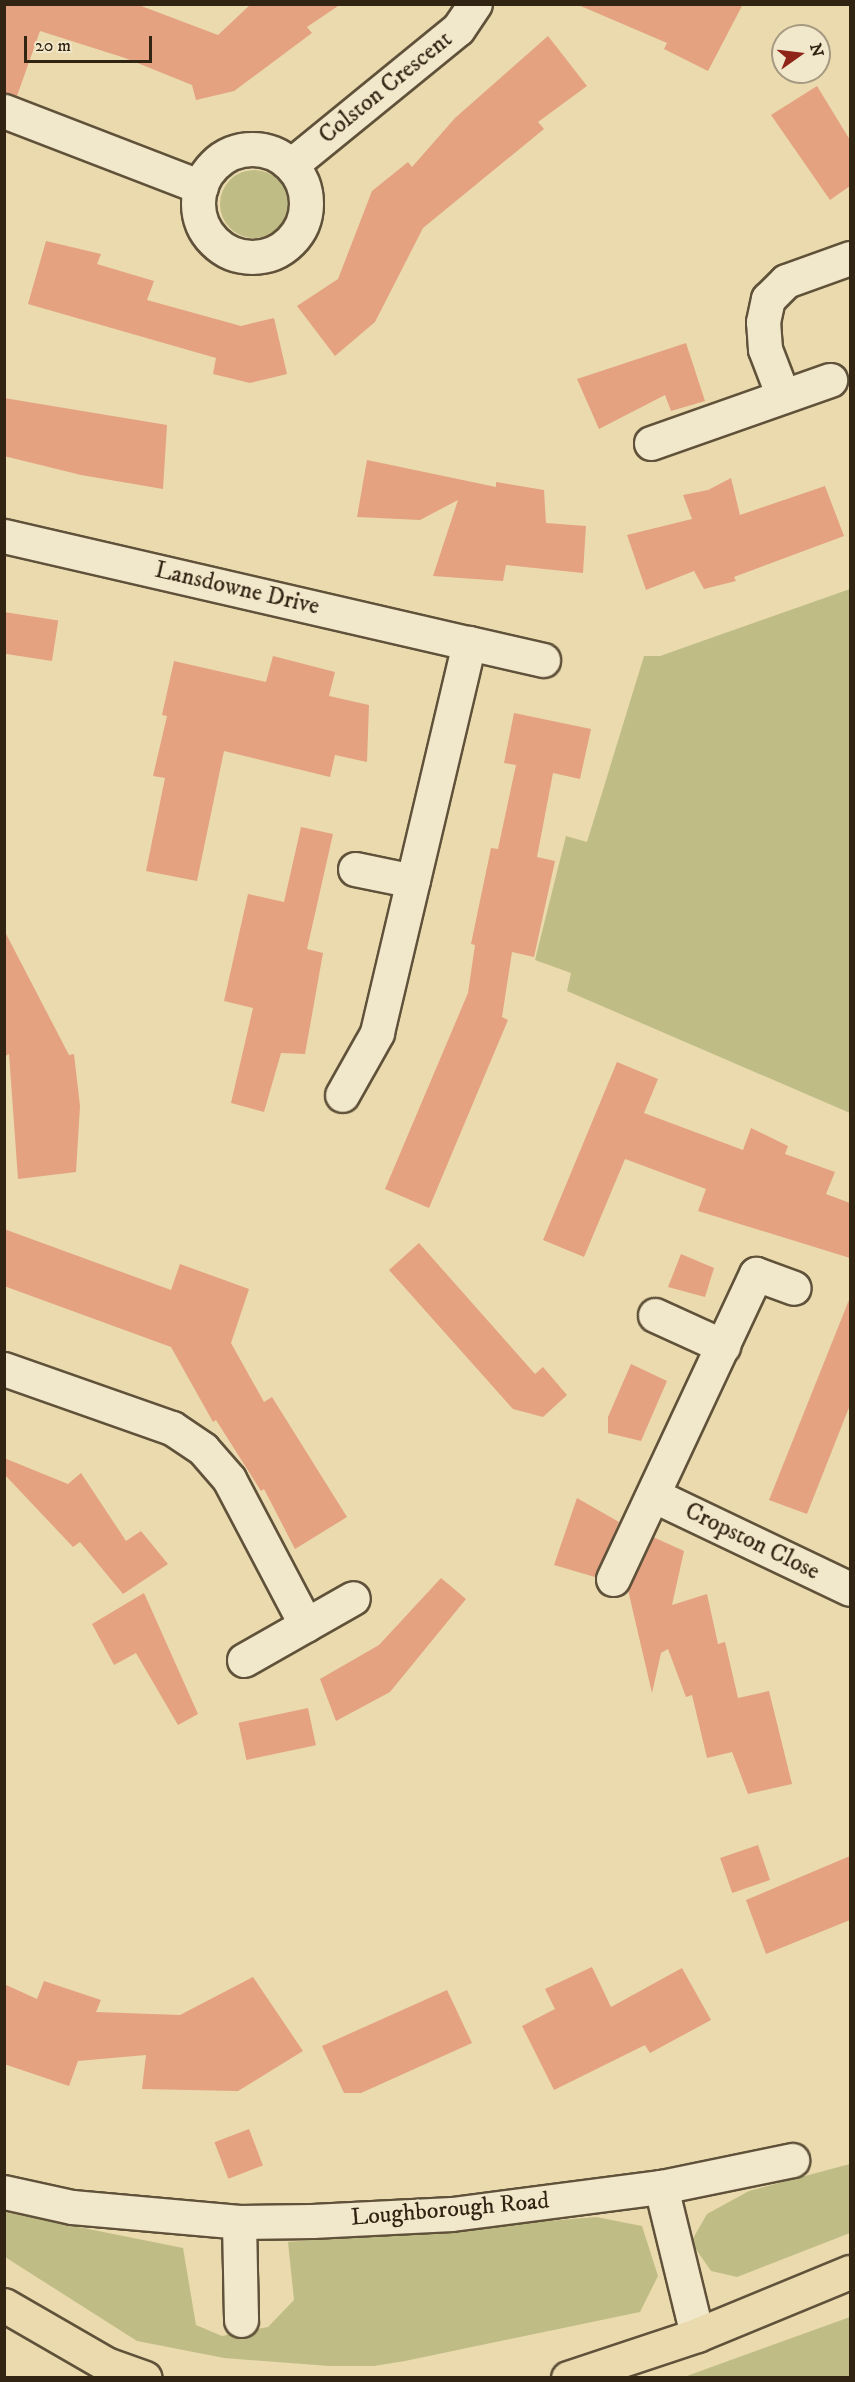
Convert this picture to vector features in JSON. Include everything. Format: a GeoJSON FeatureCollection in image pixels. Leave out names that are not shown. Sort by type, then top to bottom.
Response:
{"type":"FeatureCollection","features":[{"type":"Feature","properties":{"kind":"main road"},"geometry":{"type":"LineString","coordinates":[[568,2378],[697,2335],[850,2272]]}},
{"type":"Feature","properties":{"kind":"main road"},"geometry":{"type":"LineString","coordinates":[[4,2305],[105,2364],[145,2378]]}},
{"type":"Feature","properties":{"kind":"street","name":"Colston Crescent"},"geometry":{"type":"LineString","coordinates":[[291,165],[458,29],[475,4]]}},
{"type":"Feature","properties":{"kind":"street"},"geometry":{"type":"LineString","coordinates":[[4,111],[201,187]]}},
{"type":"Feature","properties":{"kind":"street"},"geometry":{"type":"LineString","coordinates":[[248,149],[279,156],[291,165],[302,181],[306,199],[304,218],[296,235],[283,248],[266,256],[237,254],[213,240],[203,225],[198,206],[201,187],[218,161],[248,149]]}},
{"type":"Feature","properties":{"kind":"street"},"geometry":{"type":"LineString","coordinates":[[783,396],[765,349],[763,322],[768,299],[786,281],[850,258]]}},
{"type":"Feature","properties":{"kind":"street"},"geometry":{"type":"LineString","coordinates":[[651,443],[830,380]]}},
{"type":"Feature","properties":{"kind":"street","name":"Lansdowne Drive"},"geometry":{"type":"LineString","coordinates":[[4,536],[543,660]]}},
{"type":"Feature","properties":{"kind":"street"},"geometry":{"type":"LineString","coordinates":[[342,1095],[377,1033],[469,643]]}},
{"type":"Feature","properties":{"kind":"street"},"geometry":{"type":"LineString","coordinates":[[356,869],[413,881]]}},
{"type":"Feature","properties":{"kind":"street"},"geometry":{"type":"LineString","coordinates":[[613,1579],[756,1274],[794,1288]]}},
{"type":"Feature","properties":{"kind":"street"},"geometry":{"type":"LineString","coordinates":[[656,1315],[723,1346]]}},
{"type":"Feature","properties":{"kind":"street"},"geometry":{"type":"LineString","coordinates":[[4,1369],[172,1428],[204,1449],[229,1479],[306,1625]]}},
{"type":"Feature","properties":{"kind":"street","name":"Cropston Close"},"geometry":{"type":"LineString","coordinates":[[653,1495],[850,1589]]}},
{"type":"Feature","properties":{"kind":"street"},"geometry":{"type":"LineString","coordinates":[[243,1660],[353,1598]]}},
{"type":"Feature","properties":{"kind":"street","name":"Loughborough Road"},"geometry":{"type":"LineString","coordinates":[[4,2192],[72,2207],[239,2222],[452,2214],[660,2187],[792,2160]]}},
{"type":"Feature","properties":{"kind":"street"},"geometry":{"type":"LineString","coordinates":[[660,2187],[697,2335]]}},
{"type":"Feature","properties":{"kind":"street"},"geometry":{"type":"LineString","coordinates":[[239,2222],[241,2320]]}},
{"type":"Feature","properties":{"kind":"shaded area"},"geometry":{"type":"Polygon","coordinates":[[[261,170],[273,176],[282,185],[288,197],[286,217],[278,228],[261,238],[247,238],[230,228],[222,217],[220,197],[230,180],[241,172],[261,170]]]}},
{"type":"Feature","properties":{"kind":"shaded area"},"geometry":{"type":"Polygon","coordinates":[[[850,589],[850,1113],[567,991],[571,973],[535,960],[566,836],[587,842],[644,656],[660,656],[850,589]]]}},
{"type":"Feature","properties":{"kind":"shaded area"},"geometry":{"type":"Polygon","coordinates":[[[850,2164],[850,2233],[737,2277],[711,2271],[691,2242],[707,2214],[749,2191],[850,2164]]]}},
{"type":"Feature","properties":{"kind":"shaded area"},"geometry":{"type":"Polygon","coordinates":[[[4,2212],[183,2248],[196,2325],[222,2336],[268,2327],[294,2300],[288,2242],[596,2217],[642,2226],[658,2276],[640,2312],[405,2361],[374,2366],[329,2366],[224,2358],[137,2341],[5,2257],[4,2212]]]}},
{"type":"Feature","properties":{"kind":"shaded area"},"geometry":{"type":"Polygon","coordinates":[[[850,2317],[850,2377],[684,2377],[850,2317]]]}},
{"type":"Feature","properties":{"kind":"building"},"geometry":{"type":"Polygon","coordinates":[[[4,4],[136,4],[218,35],[251,4],[341,4],[307,27],[312,33],[234,91],[196,100],[192,85],[125,58],[40,31],[17,96],[4,93],[4,4]]]}},
{"type":"Feature","properties":{"kind":"building"},"geometry":{"type":"Polygon","coordinates":[[[576,4],[743,4],[708,71],[664,49],[667,43],[576,4]]]}},
{"type":"Feature","properties":{"kind":"building"},"geometry":{"type":"Polygon","coordinates":[[[548,36],[587,86],[538,122],[544,129],[423,228],[375,322],[335,356],[297,306],[338,279],[372,191],[408,162],[412,167],[455,118],[548,36]]]}},
{"type":"Feature","properties":{"kind":"building"},"geometry":{"type":"Polygon","coordinates":[[[817,86],[850,140],[850,186],[830,200],[771,115],[817,86]]]}},
{"type":"Feature","properties":{"kind":"building"},"geometry":{"type":"Polygon","coordinates":[[[46,241],[101,254],[97,264],[154,281],[147,300],[241,326],[274,318],[287,374],[250,383],[213,374],[216,358],[28,304],[46,241]]]}},
{"type":"Feature","properties":{"kind":"building"},"geometry":{"type":"Polygon","coordinates":[[[686,343],[705,401],[671,411],[665,395],[599,429],[577,379],[686,343]]]}},
{"type":"Feature","properties":{"kind":"building"},"geometry":{"type":"Polygon","coordinates":[[[4,398],[167,425],[163,489],[81,475],[4,456],[4,398]]]}},
{"type":"Feature","properties":{"kind":"building"},"geometry":{"type":"Polygon","coordinates":[[[367,460],[496,487],[496,482],[544,490],[546,523],[586,526],[583,573],[506,565],[503,581],[433,576],[458,500],[420,520],[357,517],[367,460]]]}},
{"type":"Feature","properties":{"kind":"building"},"geometry":{"type":"Polygon","coordinates":[[[731,478],[740,515],[825,486],[844,536],[734,577],[736,581],[704,589],[694,571],[646,590],[627,535],[692,519],[683,495],[708,490],[731,478]]]}},
{"type":"Feature","properties":{"kind":"building"},"geometry":{"type":"Polygon","coordinates":[[[4,612],[58,621],[52,661],[4,654],[4,612]]]}},
{"type":"Feature","properties":{"kind":"building"},"geometry":{"type":"Polygon","coordinates":[[[273,656],[335,672],[329,696],[369,705],[367,762],[335,755],[330,777],[224,751],[197,881],[146,871],[165,778],[153,776],[167,716],[162,715],[174,661],[266,682],[273,656]]]}},
{"type":"Feature","properties":{"kind":"building"},"geometry":{"type":"Polygon","coordinates":[[[514,713],[591,729],[580,779],[553,773],[537,857],[555,861],[534,957],[512,952],[502,1017],[508,1020],[429,1208],[385,1189],[468,993],[475,945],[471,944],[491,848],[498,849],[516,765],[504,763],[514,713]]]}},
{"type":"Feature","properties":{"kind":"building"},"geometry":{"type":"Polygon","coordinates":[[[301,827],[333,834],[307,949],[323,953],[305,1054],[281,1053],[264,1112],[231,1103],[253,1008],[224,1001],[248,894],[284,902],[301,827]]]}},
{"type":"Feature","properties":{"kind":"building"},"geometry":{"type":"Polygon","coordinates":[[[4,930],[69,1055],[74,1054],[80,1106],[76,1172],[18,1179],[9,1054],[4,1057],[4,930]]]}},
{"type":"Feature","properties":{"kind":"building"},"geometry":{"type":"Polygon","coordinates":[[[617,1062],[658,1079],[644,1113],[743,1150],[751,1128],[788,1146],[785,1154],[835,1172],[826,1194],[850,1203],[850,1258],[698,1211],[706,1189],[625,1159],[584,1257],[543,1240],[617,1062]]]}},
{"type":"Feature","properties":{"kind":"building"},"geometry":{"type":"Polygon","coordinates":[[[4,1229],[171,1290],[180,1264],[249,1289],[231,1343],[264,1402],[272,1397],[347,1517],[295,1549],[264,1489],[261,1491],[216,1420],[213,1422],[171,1347],[4,1286],[4,1229]]]}},
{"type":"Feature","properties":{"kind":"building"},"geometry":{"type":"Polygon","coordinates":[[[419,1243],[535,1374],[543,1367],[567,1395],[543,1417],[513,1409],[389,1270],[419,1243]]]}},
{"type":"Feature","properties":{"kind":"building"},"geometry":{"type":"Polygon","coordinates":[[[681,1254],[714,1268],[705,1297],[668,1287],[681,1254]]]}},
{"type":"Feature","properties":{"kind":"building"},"geometry":{"type":"Polygon","coordinates":[[[849,1300],[850,1405],[807,1514],[769,1500],[849,1300]]]}},
{"type":"Feature","properties":{"kind":"building"},"geometry":{"type":"Polygon","coordinates":[[[631,1364],[667,1381],[641,1441],[608,1433],[608,1417],[631,1364]]]}},
{"type":"Feature","properties":{"kind":"building"},"geometry":{"type":"Polygon","coordinates":[[[4,1458],[68,1484],[81,1473],[126,1541],[141,1531],[168,1564],[123,1594],[80,1542],[73,1547],[4,1474],[4,1458]]]}},
{"type":"Feature","properties":{"kind":"building"},"geometry":{"type":"Polygon","coordinates":[[[577,1498],[619,1522],[595,1577],[554,1565],[577,1498]]]}},
{"type":"Feature","properties":{"kind":"building"},"geometry":{"type":"Polygon","coordinates":[[[653,1537],[684,1551],[672,1605],[707,1594],[718,1644],[725,1642],[738,1698],[769,1691],[792,1784],[748,1794],[732,1752],[707,1758],[692,1695],[686,1697],[668,1649],[661,1653],[652,1693],[628,1590],[653,1537]]]}},
{"type":"Feature","properties":{"kind":"building"},"geometry":{"type":"Polygon","coordinates":[[[441,1578],[466,1599],[390,1692],[336,1721],[320,1679],[379,1645],[441,1578]]]}},
{"type":"Feature","properties":{"kind":"building"},"geometry":{"type":"Polygon","coordinates":[[[144,1593],[198,1714],[178,1725],[136,1653],[114,1665],[92,1624],[144,1593]]]}},
{"type":"Feature","properties":{"kind":"building"},"geometry":{"type":"Polygon","coordinates":[[[308,1708],[316,1745],[246,1760],[239,1723],[308,1708]]]}},
{"type":"Feature","properties":{"kind":"building"},"geometry":{"type":"Polygon","coordinates":[[[758,1845],[770,1880],[732,1893],[720,1858],[758,1845]]]}},
{"type":"Feature","properties":{"kind":"building"},"geometry":{"type":"Polygon","coordinates":[[[850,1856],[850,1920],[766,1954],[746,1900],[850,1856]]]}},
{"type":"Feature","properties":{"kind":"building"},"geometry":{"type":"Polygon","coordinates":[[[592,1967],[611,2007],[682,1968],[711,2020],[650,2053],[645,2045],[554,2090],[522,2026],[555,2009],[545,1989],[592,1967]]]}},
{"type":"Feature","properties":{"kind":"building"},"geometry":{"type":"Polygon","coordinates":[[[253,1977],[303,2051],[238,2091],[142,2089],[146,2055],[78,2061],[69,2086],[4,2064],[4,1984],[37,1999],[44,1981],[101,2000],[96,2012],[180,2015],[253,1977]]]}},
{"type":"Feature","properties":{"kind":"building"},"geometry":{"type":"Polygon","coordinates":[[[447,1990],[472,2043],[361,2093],[344,2093],[322,2046],[447,1990]]]}},
{"type":"Feature","properties":{"kind":"building"},"geometry":{"type":"Polygon","coordinates":[[[249,2129],[263,2165],[228,2179],[214,2142],[249,2129]]]}}]}
